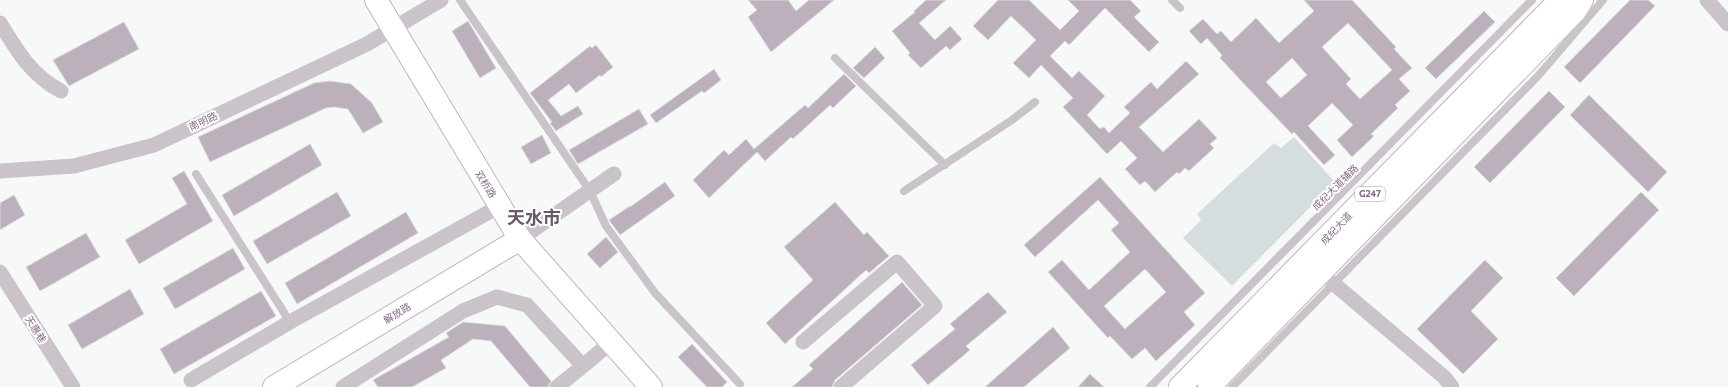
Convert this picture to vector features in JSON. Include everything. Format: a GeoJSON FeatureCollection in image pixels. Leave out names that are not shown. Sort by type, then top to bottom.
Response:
{"type":"FeatureCollection","features":[{"type":"Feature","properties":{"kind":"main road","name":"双桥路"},"geometry":{"type":"LineString","coordinates":[[376,0],[520,239],[651,387]]}},
{"type":"Feature","properties":{"kind":"main road","name":"成纪大道"},"geometry":{"type":"LineString","coordinates":[[1180,387],[1560,0]]}},
{"type":"Feature","properties":{"kind":"main road","name":"成纪大道"},"geometry":{"type":"LineString","coordinates":[[1209,387],[1575,11],[1582,0]]}},
{"type":"Feature","properties":{"kind":"main road","name":"解放路"},"geometry":{"type":"LineString","coordinates":[[274,387],[520,239]]}},
{"type":"Feature","properties":{"kind":"street","name":"南明路"},"geometry":{"type":"LineString","coordinates":[[0,171],[74,166],[154,145],[367,44],[441,0]]}},
{"type":"Feature","properties":{"kind":"street"},"geometry":{"type":"LineString","coordinates":[[1707,0],[1728,24]]}},
{"type":"Feature","properties":{"kind":"street"},"geometry":{"type":"LineString","coordinates":[[0,23],[20,57],[48,84],[61,91]]}},
{"type":"Feature","properties":{"kind":"street"},"geometry":{"type":"LineString","coordinates":[[520,239],[614,174]]}},
{"type":"Feature","properties":{"kind":"street"},"geometry":{"type":"LineString","coordinates":[[191,380],[290,322],[500,206]]}},
{"type":"Feature","properties":{"kind":"street"},"geometry":{"type":"LineString","coordinates":[[803,342],[897,262],[935,306],[841,387]]}},
{"type":"Feature","properties":{"kind":"street","name":"天惠巷"},"geometry":{"type":"LineString","coordinates":[[2,281],[73,387]]}},
{"type":"Feature","properties":{"kind":"street"},"geometry":{"type":"LineString","coordinates":[[1333,283],[1444,377],[1452,387]]}},
{"type":"Feature","properties":{"kind":"street"},"geometry":{"type":"LineString","coordinates":[[343,387],[463,311],[497,297],[527,305],[584,366]]}},
{"type":"Feature","properties":{"kind":"street"},"geometry":{"type":"LineString","coordinates":[[557,387],[611,342]]}},
{"type":"Feature","properties":{"kind":"lane"},"geometry":{"type":"LineString","coordinates":[[460,0],[590,191],[606,226],[655,293],[740,384]]}},
{"type":"Feature","properties":{"kind":"lane"},"geometry":{"type":"LineString","coordinates":[[1172,0],[1180,8]]}},
{"type":"Feature","properties":{"kind":"lane","name":"成纪大道辅路"},"geometry":{"type":"LineString","coordinates":[[1150,387],[1532,0]]}},
{"type":"Feature","properties":{"kind":"lane"},"geometry":{"type":"LineString","coordinates":[[1232,387],[1538,76],[1602,0]]}},
{"type":"Feature","properties":{"kind":"lane"},"geometry":{"type":"LineString","coordinates":[[835,58],[945,165]]}},
{"type":"Feature","properties":{"kind":"lane"},"geometry":{"type":"LineString","coordinates":[[904,191],[1012,120],[1035,102]]}},
{"type":"Feature","properties":{"kind":"lane"},"geometry":{"type":"LineString","coordinates":[[196,174],[290,322]]}},
{"type":"Feature","properties":{"kind":"shaded area"},"geometry":{"type":"Polygon","coordinates":[[[1294,137],[1335,182],[1232,286],[1183,238],[1201,220],[1197,214],[1274,143],[1281,148],[1294,137]]]}},
{"type":"Feature","properties":{"kind":"building"},"geometry":{"type":"Polygon","coordinates":[[[748,0],[788,0],[796,11],[809,0],[834,0],[771,52],[748,17],[757,10],[748,0]]]}},
{"type":"Feature","properties":{"kind":"building"},"geometry":{"type":"Polygon","coordinates":[[[926,0],[946,0],[919,23],[935,40],[950,26],[962,39],[950,50],[946,46],[921,68],[908,55],[910,53],[892,31],[915,12],[914,11],[926,0]]]}},
{"type":"Feature","properties":{"kind":"building"},"geometry":{"type":"Polygon","coordinates":[[[998,0],[1029,0],[1060,30],[1079,11],[1068,0],[1130,0],[1141,11],[1134,17],[1159,42],[1149,52],[1105,8],[1069,45],[1065,41],[1050,56],[1072,78],[1079,71],[1105,96],[1087,115],[1100,129],[1104,127],[1109,133],[1130,113],[1124,107],[1151,82],[1157,89],[1186,61],[1199,74],[1139,127],[1163,152],[1199,119],[1217,138],[1210,144],[1214,148],[1189,171],[1185,168],[1179,174],[1177,172],[1155,192],[1145,181],[1140,185],[1125,169],[1137,158],[1121,141],[1107,154],[1063,107],[1073,98],[1041,65],[1029,78],[1013,63],[1036,40],[1011,16],[988,40],[973,26],[998,0]]]}},
{"type":"Feature","properties":{"kind":"building"},"geometry":{"type":"Polygon","coordinates":[[[1304,0],[1352,0],[1396,47],[1394,49],[1412,68],[1399,79],[1410,91],[1395,105],[1398,108],[1371,134],[1374,136],[1352,157],[1337,140],[1353,125],[1332,103],[1308,126],[1335,155],[1324,165],[1294,132],[1292,134],[1220,58],[1222,55],[1207,38],[1201,44],[1189,31],[1203,19],[1217,34],[1221,31],[1231,42],[1256,18],[1279,43],[1314,11],[1304,0]],[[1348,23],[1322,47],[1351,79],[1346,84],[1360,99],[1392,70],[1348,23]],[[1292,58],[1266,82],[1281,98],[1307,75],[1292,58]]]}},
{"type":"Feature","properties":{"kind":"building"},"geometry":{"type":"Polygon","coordinates":[[[1630,0],[1648,0],[1655,6],[1580,83],[1564,67],[1630,0]]]}},
{"type":"Feature","properties":{"kind":"building"},"geometry":{"type":"Polygon","coordinates":[[[1484,11],[1495,22],[1436,79],[1425,68],[1484,11]]]}},
{"type":"Feature","properties":{"kind":"building"},"geometry":{"type":"Polygon","coordinates":[[[468,21],[496,68],[480,78],[452,31],[468,21]]]}},
{"type":"Feature","properties":{"kind":"building"},"geometry":{"type":"Polygon","coordinates":[[[124,22],[139,49],[69,86],[53,60],[124,22]]]}},
{"type":"Feature","properties":{"kind":"building"},"geometry":{"type":"Polygon","coordinates":[[[596,45],[613,67],[601,77],[600,75],[576,93],[569,84],[548,100],[561,116],[578,106],[583,114],[556,131],[550,123],[552,122],[530,93],[590,46],[592,48],[596,45]]]}},
{"type":"Feature","properties":{"kind":"building"},"geometry":{"type":"Polygon","coordinates":[[[875,47],[885,58],[864,78],[853,68],[875,47]]]}},
{"type":"Feature","properties":{"kind":"building"},"geometry":{"type":"Polygon","coordinates":[[[714,69],[721,80],[704,93],[702,91],[656,123],[650,115],[714,69]]]}},
{"type":"Feature","properties":{"kind":"building"},"geometry":{"type":"Polygon","coordinates":[[[844,74],[856,86],[833,108],[830,105],[793,139],[791,137],[765,161],[757,152],[709,198],[693,180],[724,150],[729,155],[746,139],[754,149],[805,105],[808,108],[844,74]]]}},
{"type":"Feature","properties":{"kind":"building"},"geometry":{"type":"Polygon","coordinates":[[[330,81],[351,84],[372,103],[383,122],[363,133],[348,109],[334,107],[326,108],[210,162],[198,137],[314,83],[330,81]]]}},
{"type":"Feature","properties":{"kind":"building"},"geometry":{"type":"Polygon","coordinates":[[[1549,91],[1565,107],[1490,183],[1474,167],[1549,91]]]}},
{"type":"Feature","properties":{"kind":"building"},"geometry":{"type":"Polygon","coordinates":[[[1589,95],[1667,172],[1648,192],[1570,115],[1589,95]]]}},
{"type":"Feature","properties":{"kind":"building"},"geometry":{"type":"Polygon","coordinates":[[[639,109],[648,124],[578,164],[569,150],[639,109]]]}},
{"type":"Feature","properties":{"kind":"building"},"geometry":{"type":"Polygon","coordinates":[[[542,135],[551,153],[531,164],[521,147],[542,135]]]}},
{"type":"Feature","properties":{"kind":"building"},"geometry":{"type":"Polygon","coordinates":[[[310,144],[322,165],[234,216],[222,195],[310,144]]]}},
{"type":"Feature","properties":{"kind":"building"},"geometry":{"type":"Polygon","coordinates":[[[184,171],[213,221],[139,264],[125,240],[187,204],[172,178],[184,171]]]}},
{"type":"Feature","properties":{"kind":"building"},"geometry":{"type":"Polygon","coordinates":[[[1100,177],[1205,293],[1184,312],[1195,325],[1156,361],[1145,348],[1132,359],[1110,336],[1108,338],[1048,272],[1062,260],[1089,290],[1130,252],[1111,230],[1119,223],[1098,200],[1035,257],[1024,245],[1100,177]],[[1145,269],[1104,306],[1125,329],[1166,292],[1145,269]]]}},
{"type":"Feature","properties":{"kind":"building"},"geometry":{"type":"Polygon","coordinates":[[[665,182],[675,196],[620,235],[609,220],[665,182]]]}},
{"type":"Feature","properties":{"kind":"building"},"geometry":{"type":"Polygon","coordinates":[[[337,192],[351,216],[267,264],[253,241],[337,192]]]}},
{"type":"Feature","properties":{"kind":"building"},"geometry":{"type":"Polygon","coordinates":[[[1641,192],[1659,210],[1574,296],[1556,278],[1641,192]]]}},
{"type":"Feature","properties":{"kind":"building"},"geometry":{"type":"Polygon","coordinates":[[[14,195],[25,215],[0,230],[0,203],[14,195]]]}},
{"type":"Feature","properties":{"kind":"building"},"geometry":{"type":"Polygon","coordinates":[[[835,202],[864,235],[867,232],[889,256],[869,273],[866,270],[785,344],[766,323],[813,280],[784,247],[835,202]]]}},
{"type":"Feature","properties":{"kind":"building"},"geometry":{"type":"Polygon","coordinates":[[[406,212],[418,233],[297,304],[285,283],[406,212]]]}},
{"type":"Feature","properties":{"kind":"building"},"geometry":{"type":"Polygon","coordinates":[[[86,233],[100,257],[40,291],[26,267],[86,233]]]}},
{"type":"Feature","properties":{"kind":"building"},"geometry":{"type":"Polygon","coordinates":[[[606,237],[618,252],[600,268],[587,254],[606,237]]]}},
{"type":"Feature","properties":{"kind":"building"},"geometry":{"type":"Polygon","coordinates":[[[233,248],[245,269],[175,309],[163,288],[233,248]]]}},
{"type":"Feature","properties":{"kind":"building"},"geometry":{"type":"Polygon","coordinates":[[[1485,260],[1503,278],[1471,311],[1498,339],[1463,374],[1417,329],[1485,260]]]}},
{"type":"Feature","properties":{"kind":"building"},"geometry":{"type":"Polygon","coordinates":[[[902,282],[922,305],[835,380],[832,387],[792,387],[813,369],[809,365],[902,282]]]}},
{"type":"Feature","properties":{"kind":"building"},"geometry":{"type":"Polygon","coordinates":[[[130,289],[144,314],[82,349],[68,325],[130,289]]]}},
{"type":"Feature","properties":{"kind":"building"},"geometry":{"type":"Polygon","coordinates":[[[261,291],[276,316],[174,374],[160,349],[261,291]]]}},
{"type":"Feature","properties":{"kind":"building"},"geometry":{"type":"Polygon","coordinates":[[[988,292],[1007,312],[966,346],[970,350],[928,385],[911,365],[955,329],[950,324],[988,292]]]}},
{"type":"Feature","properties":{"kind":"building"},"geometry":{"type":"Polygon","coordinates":[[[463,322],[505,326],[551,381],[548,387],[530,387],[491,341],[473,339],[441,360],[446,368],[412,387],[378,387],[373,380],[449,337],[446,333],[463,322]]]}},
{"type":"Feature","properties":{"kind":"building"},"geometry":{"type":"Polygon","coordinates":[[[1053,327],[1070,348],[1024,387],[985,387],[1053,327]]]}},
{"type":"Feature","properties":{"kind":"building"},"geometry":{"type":"Polygon","coordinates":[[[692,344],[727,382],[722,387],[707,387],[678,357],[692,344]]]}},
{"type":"Feature","properties":{"kind":"building"},"geometry":{"type":"Polygon","coordinates":[[[1090,374],[1104,387],[1078,387],[1090,374]]]}},
{"type":"Feature","properties":{"kind":"district","name":"天水市"},"geometry":{"type":"Point","coordinates":[534,218]}}]}
